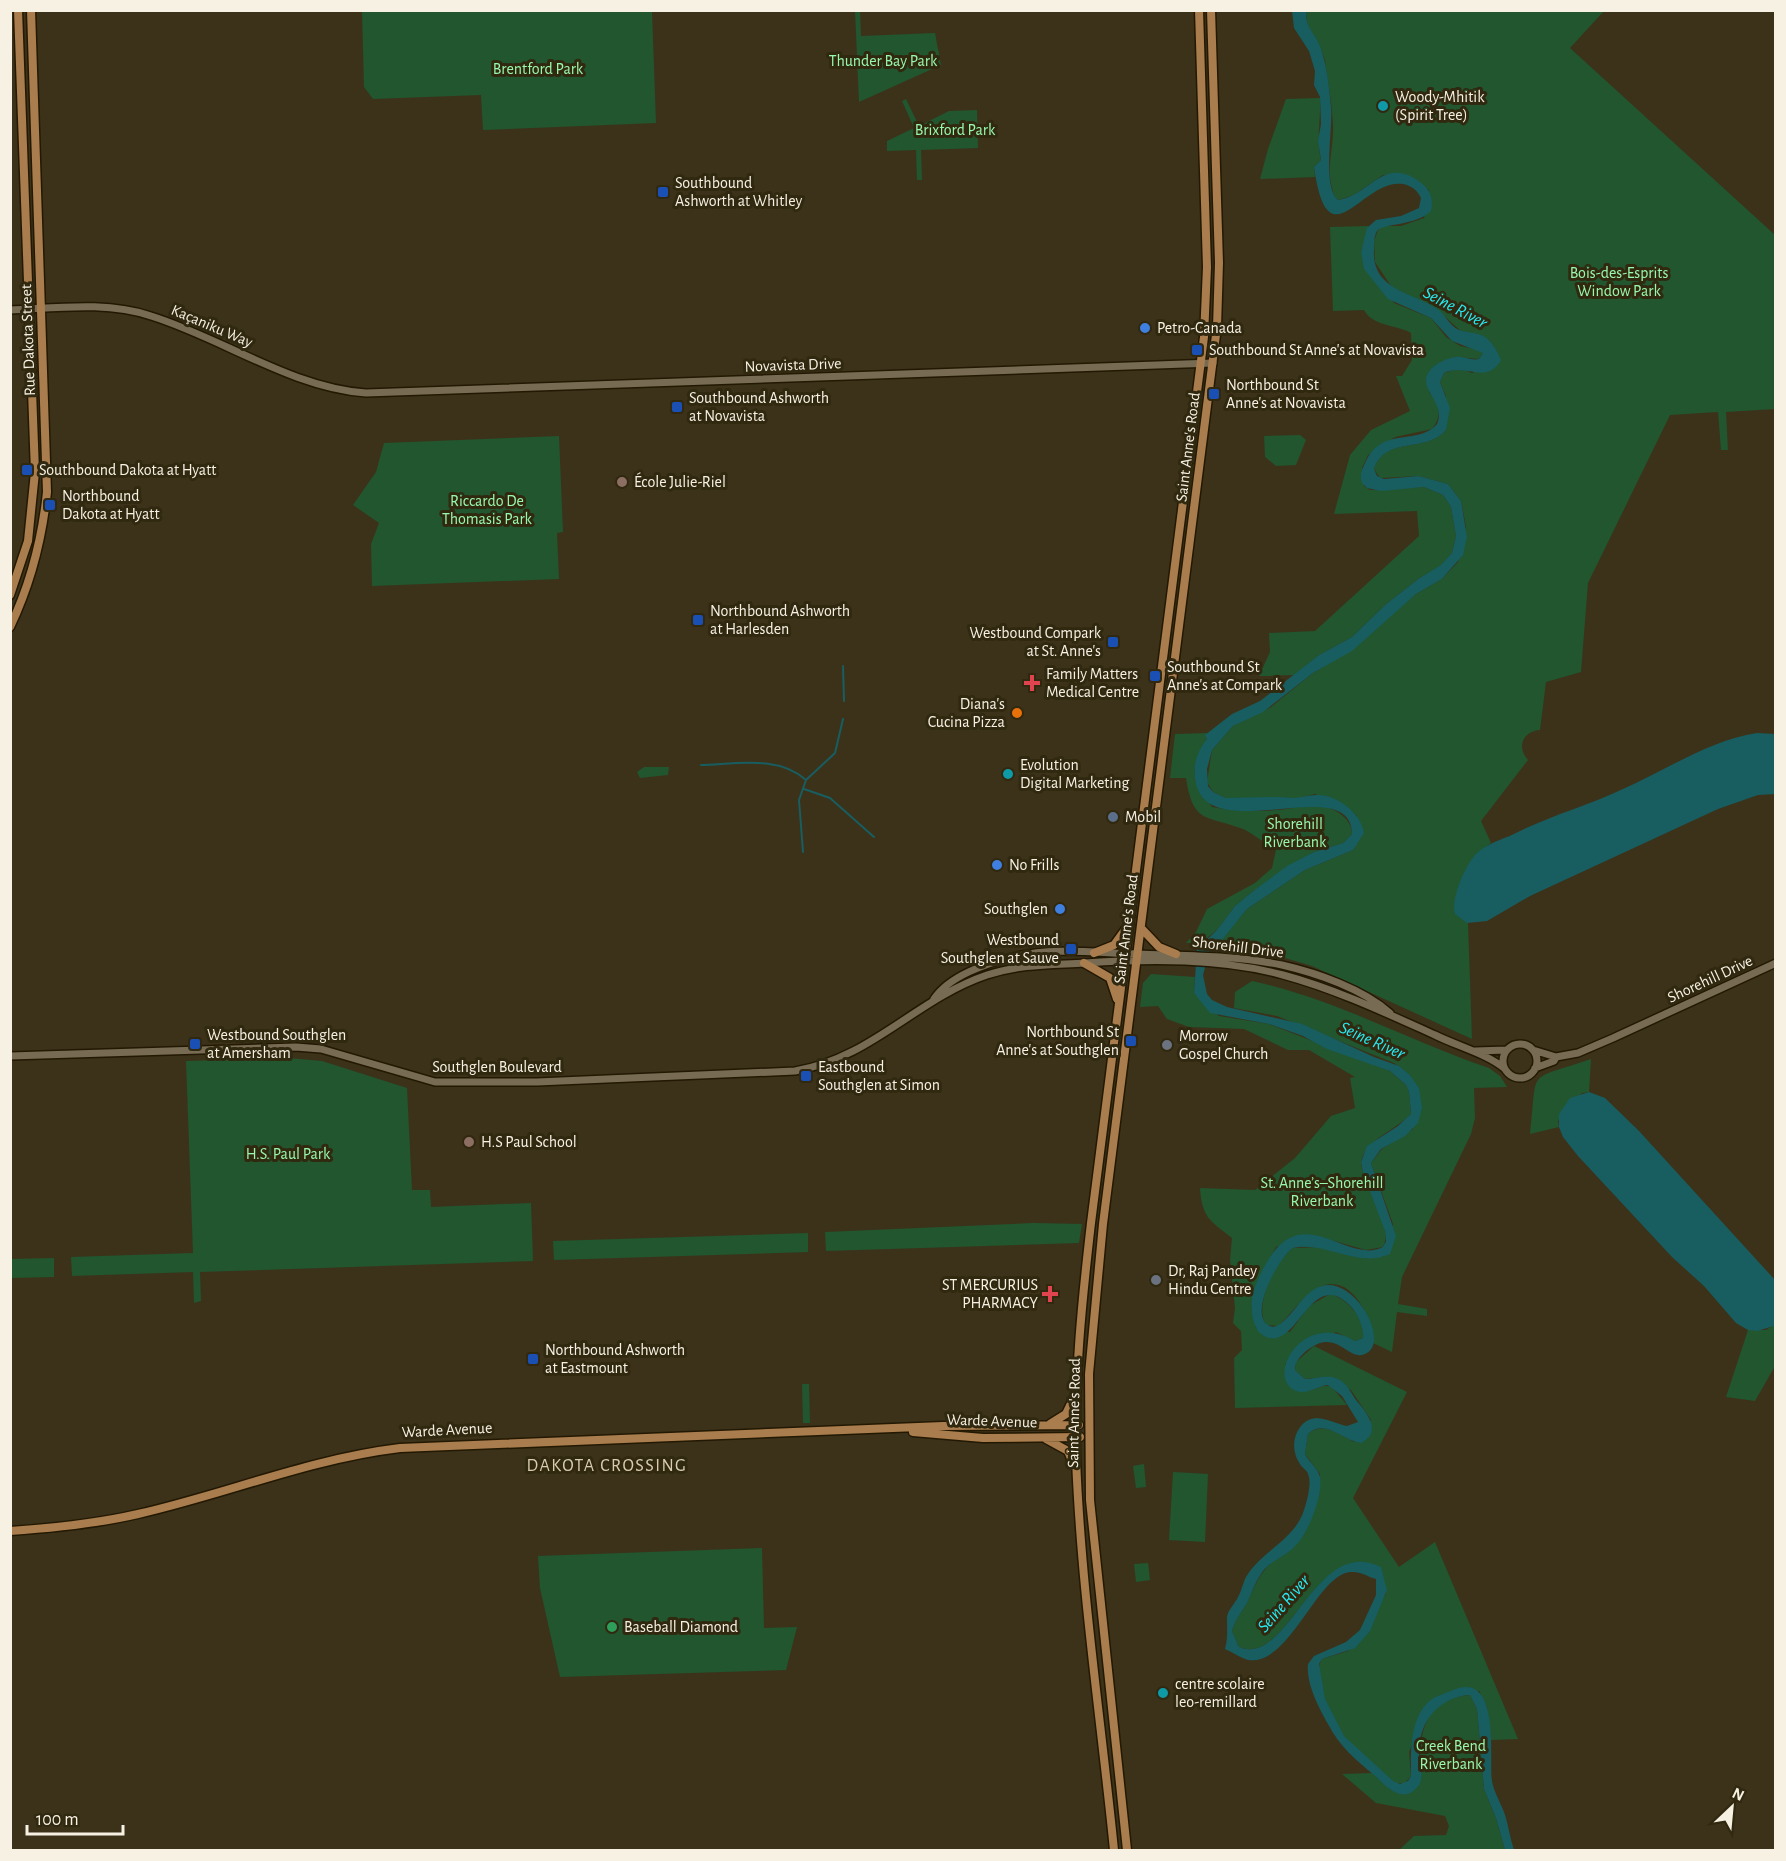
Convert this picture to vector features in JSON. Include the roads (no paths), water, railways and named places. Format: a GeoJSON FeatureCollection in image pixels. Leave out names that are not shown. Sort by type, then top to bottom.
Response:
{"type":"FeatureCollection","features":[{"type":"Feature","properties":{"kind":"main road","name":"Rue Dakota Street"},"geometry":{"type":"LineString","coordinates":[[10,627],[33,571],[47,492],[18,10]]}},
{"type":"Feature","properties":{"kind":"main road","name":"Rue Dakota Street"},"geometry":{"type":"LineString","coordinates":[[10,596],[28,541],[35,489],[36,309],[31,10]]}},
{"type":"Feature","properties":{"kind":"main road","name":"Saint Anne's Road"},"geometry":{"type":"LineString","coordinates":[[1114,1851],[1078,1484],[1077,1388],[1081,1310],[1201,364],[1207,267],[1199,10]]}},
{"type":"Feature","properties":{"kind":"main road","name":"Saint Anne's Road"},"geometry":{"type":"LineString","coordinates":[[1127,1851],[1092,1520],[1088,1425],[1089,1374],[1096,1284],[1214,363],[1219,263],[1211,10]]}},
{"type":"Feature","properties":{"kind":"main road"},"geometry":{"type":"LineString","coordinates":[[1195,411],[1206,419]]}},
{"type":"Feature","properties":{"kind":"main road"},"geometry":{"type":"LineString","coordinates":[[1094,953],[1114,945],[1130,922]]}},
{"type":"Feature","properties":{"kind":"main road"},"geometry":{"type":"LineString","coordinates":[[1141,928],[1158,947],[1177,956]]}},
{"type":"Feature","properties":{"kind":"main road"},"geometry":{"type":"LineString","coordinates":[[1084,963],[1110,978],[1116,990],[1119,1011]]}},
{"type":"Feature","properties":{"kind":"main road"},"geometry":{"type":"LineString","coordinates":[[1037,1426],[1053,1423],[1066,1414],[1077,1388]]}},
{"type":"Feature","properties":{"kind":"main road","name":"Warde Avenue"},"geometry":{"type":"LineString","coordinates":[[10,1531],[79,1526],[139,1514],[322,1461],[400,1448],[1088,1425]]}},
{"type":"Feature","properties":{"kind":"main road","name":"Warde Avenue"},"geometry":{"type":"LineString","coordinates":[[895,1430],[983,1438],[1089,1438]]}},
{"type":"Feature","properties":{"kind":"main road"},"geometry":{"type":"LineString","coordinates":[[1043,1438],[1068,1451],[1078,1484]]}},
{"type":"Feature","properties":{"kind":"street","name":"Kaçaniku Way"},"geometry":{"type":"LineString","coordinates":[[36,309],[113,308],[150,315],[314,382],[347,391],[374,394]]}},
{"type":"Feature","properties":{"kind":"street"},"geometry":{"type":"LineString","coordinates":[[10,310],[36,309]]}},
{"type":"Feature","properties":{"kind":"street","name":"Novavista Drive"},"geometry":{"type":"LineString","coordinates":[[374,394],[1214,363]]}},
{"type":"Feature","properties":{"kind":"street","name":"Southglen Boulevard"},"geometry":{"type":"LineString","coordinates":[[934,999],[938,993],[962,976],[1014,957],[1094,953],[1125,958]]}},
{"type":"Feature","properties":{"kind":"street","name":"Shorehill Drive"},"geometry":{"type":"LineString","coordinates":[[1177,956],[1283,975],[1395,1017],[1472,1051],[1504,1068]]}},
{"type":"Feature","properties":{"kind":"street","name":"Shorehill Drive"},"geometry":{"type":"LineString","coordinates":[[1137,958],[1232,957],[1284,966],[1334,982],[1380,1004],[1395,1017]]}},
{"type":"Feature","properties":{"kind":"street","name":"Southglen Boulevard"},"geometry":{"type":"LineString","coordinates":[[10,1056],[296,1047],[321,1049],[417,1079],[473,1084],[795,1071],[826,1064],[853,1053],[934,999],[986,975],[1017,967],[1137,958]]}},
{"type":"Feature","properties":{"kind":"street","name":"Shorehill Drive"},"geometry":{"type":"LineString","coordinates":[[1535,1068],[1554,1061],[1556,1057],[1578,1053],[1613,1038],[1776,963]]}},
{"type":"Feature","properties":{"kind":"street"},"geometry":{"type":"LineString","coordinates":[[1533,1050],[1536,1060],[1535,1068],[1529,1075],[1518,1077],[1504,1068],[1503,1058],[1511,1046],[1522,1044],[1556,1057]]}},
{"type":"Feature","properties":{"kind":"street","name":"Shorehill Drive"},"geometry":{"type":"LineString","coordinates":[[1472,1051],[1507,1050]]}},
{"type":"Feature","properties":{"kind":"water","name":"Seine River"},"geometry":{"type":"Polygon","coordinates":[[[1292,11],[1307,11],[1306,20],[1324,59],[1331,107],[1330,183],[1338,200],[1359,192],[1377,179],[1396,173],[1407,175],[1420,182],[1430,195],[1431,211],[1425,216],[1380,228],[1377,231],[1374,249],[1379,273],[1394,288],[1439,310],[1456,328],[1485,337],[1501,360],[1495,368],[1482,373],[1452,370],[1444,373],[1440,382],[1450,408],[1446,430],[1438,437],[1428,441],[1388,452],[1374,469],[1377,476],[1384,479],[1419,476],[1448,484],[1461,501],[1467,537],[1463,555],[1442,579],[1416,594],[1352,651],[1313,673],[1263,712],[1233,726],[1212,750],[1207,769],[1208,786],[1213,792],[1226,798],[1293,798],[1316,795],[1340,801],[1358,818],[1364,833],[1353,850],[1305,870],[1247,909],[1221,941],[1210,949],[1203,975],[1207,994],[1212,1000],[1227,1007],[1302,1024],[1399,1066],[1409,1074],[1419,1088],[1422,1108],[1418,1123],[1405,1136],[1381,1149],[1371,1163],[1396,1236],[1390,1254],[1378,1258],[1366,1258],[1318,1248],[1293,1248],[1279,1264],[1266,1289],[1262,1314],[1265,1322],[1273,1327],[1286,1319],[1304,1298],[1318,1287],[1327,1285],[1339,1287],[1360,1303],[1372,1327],[1374,1339],[1372,1348],[1365,1354],[1359,1355],[1334,1343],[1317,1344],[1300,1357],[1295,1370],[1305,1379],[1330,1377],[1341,1381],[1365,1411],[1372,1428],[1368,1439],[1361,1443],[1328,1429],[1321,1428],[1308,1434],[1305,1454],[1320,1477],[1314,1513],[1306,1531],[1296,1545],[1269,1565],[1261,1574],[1232,1631],[1239,1647],[1257,1648],[1273,1639],[1320,1583],[1338,1569],[1358,1562],[1381,1567],[1387,1590],[1370,1631],[1355,1648],[1322,1659],[1319,1664],[1325,1699],[1344,1736],[1393,1781],[1400,1784],[1408,1781],[1411,1776],[1413,1735],[1424,1706],[1432,1699],[1453,1690],[1468,1687],[1479,1692],[1486,1703],[1489,1719],[1492,1781],[1505,1815],[1514,1850],[1505,1850],[1496,1818],[1484,1789],[1477,1709],[1470,1695],[1449,1701],[1432,1713],[1422,1732],[1420,1742],[1420,1782],[1413,1791],[1407,1794],[1395,1792],[1389,1788],[1354,1758],[1333,1732],[1321,1711],[1311,1688],[1308,1664],[1314,1656],[1346,1642],[1360,1630],[1376,1595],[1376,1579],[1354,1572],[1338,1577],[1326,1588],[1290,1636],[1277,1649],[1263,1658],[1248,1660],[1225,1649],[1228,1614],[1239,1596],[1246,1577],[1260,1559],[1293,1530],[1304,1510],[1308,1497],[1309,1478],[1297,1460],[1294,1450],[1298,1430],[1306,1421],[1317,1418],[1347,1426],[1358,1422],[1342,1396],[1328,1385],[1300,1392],[1289,1386],[1285,1376],[1286,1364],[1292,1352],[1303,1341],[1317,1334],[1335,1333],[1355,1341],[1363,1338],[1361,1323],[1353,1309],[1338,1297],[1326,1295],[1314,1302],[1285,1334],[1274,1338],[1261,1334],[1254,1322],[1252,1299],[1255,1288],[1270,1257],[1284,1242],[1298,1235],[1327,1238],[1356,1249],[1370,1250],[1383,1247],[1386,1241],[1385,1231],[1361,1162],[1367,1146],[1398,1126],[1411,1114],[1406,1085],[1390,1071],[1327,1049],[1303,1036],[1269,1024],[1210,1013],[1194,993],[1197,949],[1217,930],[1235,906],[1287,866],[1314,852],[1343,843],[1352,834],[1345,816],[1328,808],[1304,807],[1248,811],[1223,809],[1204,799],[1195,778],[1196,762],[1207,739],[1205,735],[1232,714],[1260,701],[1319,655],[1352,637],[1385,605],[1418,579],[1441,565],[1452,553],[1456,536],[1451,507],[1443,495],[1424,487],[1381,491],[1367,488],[1362,483],[1361,475],[1373,450],[1391,440],[1420,434],[1437,424],[1438,409],[1426,383],[1431,369],[1449,358],[1479,359],[1483,353],[1452,341],[1431,318],[1388,299],[1364,269],[1361,252],[1367,228],[1376,220],[1401,216],[1419,208],[1421,198],[1412,187],[1403,184],[1388,186],[1348,210],[1337,214],[1328,211],[1320,196],[1314,167],[1321,160],[1318,141],[1321,124],[1320,97],[1314,85],[1315,71],[1309,51],[1294,28],[1292,11]]]}},
{"type":"Feature","properties":{"kind":"water"},"geometry":{"type":"Polygon","coordinates":[[[1757,733],[1775,734],[1775,794],[1758,795],[1718,809],[1530,896],[1487,921],[1467,923],[1455,914],[1455,900],[1464,873],[1477,853],[1486,847],[1609,795],[1688,756],[1722,742],[1757,733]]]}},
{"type":"Feature","properties":{"kind":"water"},"geometry":{"type":"Polygon","coordinates":[[[1589,1092],[1605,1098],[1639,1131],[1775,1280],[1774,1326],[1757,1331],[1748,1330],[1736,1323],[1704,1286],[1672,1257],[1578,1156],[1563,1137],[1559,1127],[1559,1114],[1570,1098],[1589,1092]]]}},
{"type":"Feature","properties":{"kind":"waterway"},"geometry":{"type":"LineString","coordinates":[[843,666],[844,701]]}},
{"type":"Feature","properties":{"kind":"waterway"},"geometry":{"type":"LineString","coordinates":[[803,852],[799,800],[806,780],[835,753],[843,719]]}},
{"type":"Feature","properties":{"kind":"waterway"},"geometry":{"type":"LineString","coordinates":[[701,765],[770,764],[795,772],[806,780]]}},
{"type":"Feature","properties":{"kind":"waterway"},"geometry":{"type":"LineString","coordinates":[[804,789],[830,798],[874,837]]}},
{"type":"Feature","properties":{"kind":"place","name":"Woody-Mhitik (Spirit Tree)"},"geometry":{"type":"Point","coordinates":[1383,106]}},
{"type":"Feature","properties":{"kind":"place","name":"Southbound Ashworth at Whitley"},"geometry":{"type":"Point","coordinates":[663,192]}},
{"type":"Feature","properties":{"kind":"place","name":"Petro-Canada"},"geometry":{"type":"Point","coordinates":[1145,328]}},
{"type":"Feature","properties":{"kind":"place","name":"Southbound St Anne's at Novavista"},"geometry":{"type":"Point","coordinates":[1197,350]}},
{"type":"Feature","properties":{"kind":"place","name":"Northbound St Anne's at Novavista"},"geometry":{"type":"Point","coordinates":[1214,394]}},
{"type":"Feature","properties":{"kind":"place","name":"Southbound Ashworth at Novavista"},"geometry":{"type":"Point","coordinates":[677,407]}},
{"type":"Feature","properties":{"kind":"place","name":"Southbound Dakota at Hyatt"},"geometry":{"type":"Point","coordinates":[27,470]}},
{"type":"Feature","properties":{"kind":"place","name":"École Julie-Riel"},"geometry":{"type":"Point","coordinates":[622,482]}},
{"type":"Feature","properties":{"kind":"place","name":"Northbound Dakota at Hyatt"},"geometry":{"type":"Point","coordinates":[50,505]}},
{"type":"Feature","properties":{"kind":"place","name":"Northbound Ashworth at Harlesden"},"geometry":{"type":"Point","coordinates":[698,620]}},
{"type":"Feature","properties":{"kind":"place","name":"Westbound Compark at St. Anne's"},"geometry":{"type":"Point","coordinates":[1113,642]}},
{"type":"Feature","properties":{"kind":"place","name":"Southbound St Anne's at Compark"},"geometry":{"type":"Point","coordinates":[1155,676]}},
{"type":"Feature","properties":{"kind":"place","name":"Family Matters Medical Centre"},"geometry":{"type":"Point","coordinates":[1032,683]}},
{"type":"Feature","properties":{"kind":"place","name":"Diana's Cucina Pizza"},"geometry":{"type":"Point","coordinates":[1017,713]}},
{"type":"Feature","properties":{"kind":"place","name":"Evolution Digital Marketing"},"geometry":{"type":"Point","coordinates":[1008,774]}},
{"type":"Feature","properties":{"kind":"place","name":"Mobil"},"geometry":{"type":"Point","coordinates":[1113,817]}},
{"type":"Feature","properties":{"kind":"place","name":"No Frills"},"geometry":{"type":"Point","coordinates":[997,865]}},
{"type":"Feature","properties":{"kind":"place","name":"Southglen"},"geometry":{"type":"Point","coordinates":[1060,909]}},
{"type":"Feature","properties":{"kind":"place","name":"Westbound Southglen at Sauve"},"geometry":{"type":"Point","coordinates":[1071,949]}},
{"type":"Feature","properties":{"kind":"place","name":"Northbound St Anne's at Southglen"},"geometry":{"type":"Point","coordinates":[1131,1041]}},
{"type":"Feature","properties":{"kind":"place","name":"Westbound Southglen at Amersham"},"geometry":{"type":"Point","coordinates":[195,1044]}},
{"type":"Feature","properties":{"kind":"place","name":"Morrow Gospel Church"},"geometry":{"type":"Point","coordinates":[1167,1045]}},
{"type":"Feature","properties":{"kind":"place","name":"Eastbound Southglen at Simon"},"geometry":{"type":"Point","coordinates":[806,1076]}},
{"type":"Feature","properties":{"kind":"place","name":"H.S Paul School"},"geometry":{"type":"Point","coordinates":[469,1142]}},
{"type":"Feature","properties":{"kind":"place","name":"Dr, Raj Pandey Hindu Centre"},"geometry":{"type":"Point","coordinates":[1156,1280]}},
{"type":"Feature","properties":{"kind":"place","name":"ST MERCURIUS PHARMACY"},"geometry":{"type":"Point","coordinates":[1050,1294]}},
{"type":"Feature","properties":{"kind":"place","name":"Northbound Ashworth at Eastmount"},"geometry":{"type":"Point","coordinates":[533,1359]}},
{"type":"Feature","properties":{"kind":"place","name":"Baseball Diamond"},"geometry":{"type":"Point","coordinates":[612,1627]}},
{"type":"Feature","properties":{"kind":"place","name":"centre scolaire leo-remillard"},"geometry":{"type":"Point","coordinates":[1163,1693]}},
{"type":"Feature","properties":{"kind":"district","name":"DAKOTA CROSSING"},"geometry":{"type":"Point","coordinates":[607,1466]}},
{"type":"Feature","properties":{"kind":"park label","name":"Thunder Bay Park"},"geometry":{"type":"Point","coordinates":[883,61]}},
{"type":"Feature","properties":{"kind":"park label","name":"Brentford Park"},"geometry":{"type":"Point","coordinates":[538,69]}},
{"type":"Feature","properties":{"kind":"park label","name":"Brixford Park"},"geometry":{"type":"Point","coordinates":[955,130]}},
{"type":"Feature","properties":{"kind":"park label","name":"Bois-des-Esprits Window Park"},"geometry":{"type":"Point","coordinates":[1619,282]}},
{"type":"Feature","properties":{"kind":"park label","name":"Riccardo De Thomasis Park"},"geometry":{"type":"Point","coordinates":[487,510]}},
{"type":"Feature","properties":{"kind":"park label","name":"Shorehill Riverbank"},"geometry":{"type":"Point","coordinates":[1295,833]}},
{"type":"Feature","properties":{"kind":"park label","name":"H.S. Paul Park"},"geometry":{"type":"Point","coordinates":[288,1154]}},
{"type":"Feature","properties":{"kind":"park label","name":"St. Anne’s–Shorehill Riverbank"},"geometry":{"type":"Point","coordinates":[1322,1192]}},
{"type":"Feature","properties":{"kind":"park label","name":"Creek Bend Riverbank"},"geometry":{"type":"Point","coordinates":[1451,1755]}}]}
